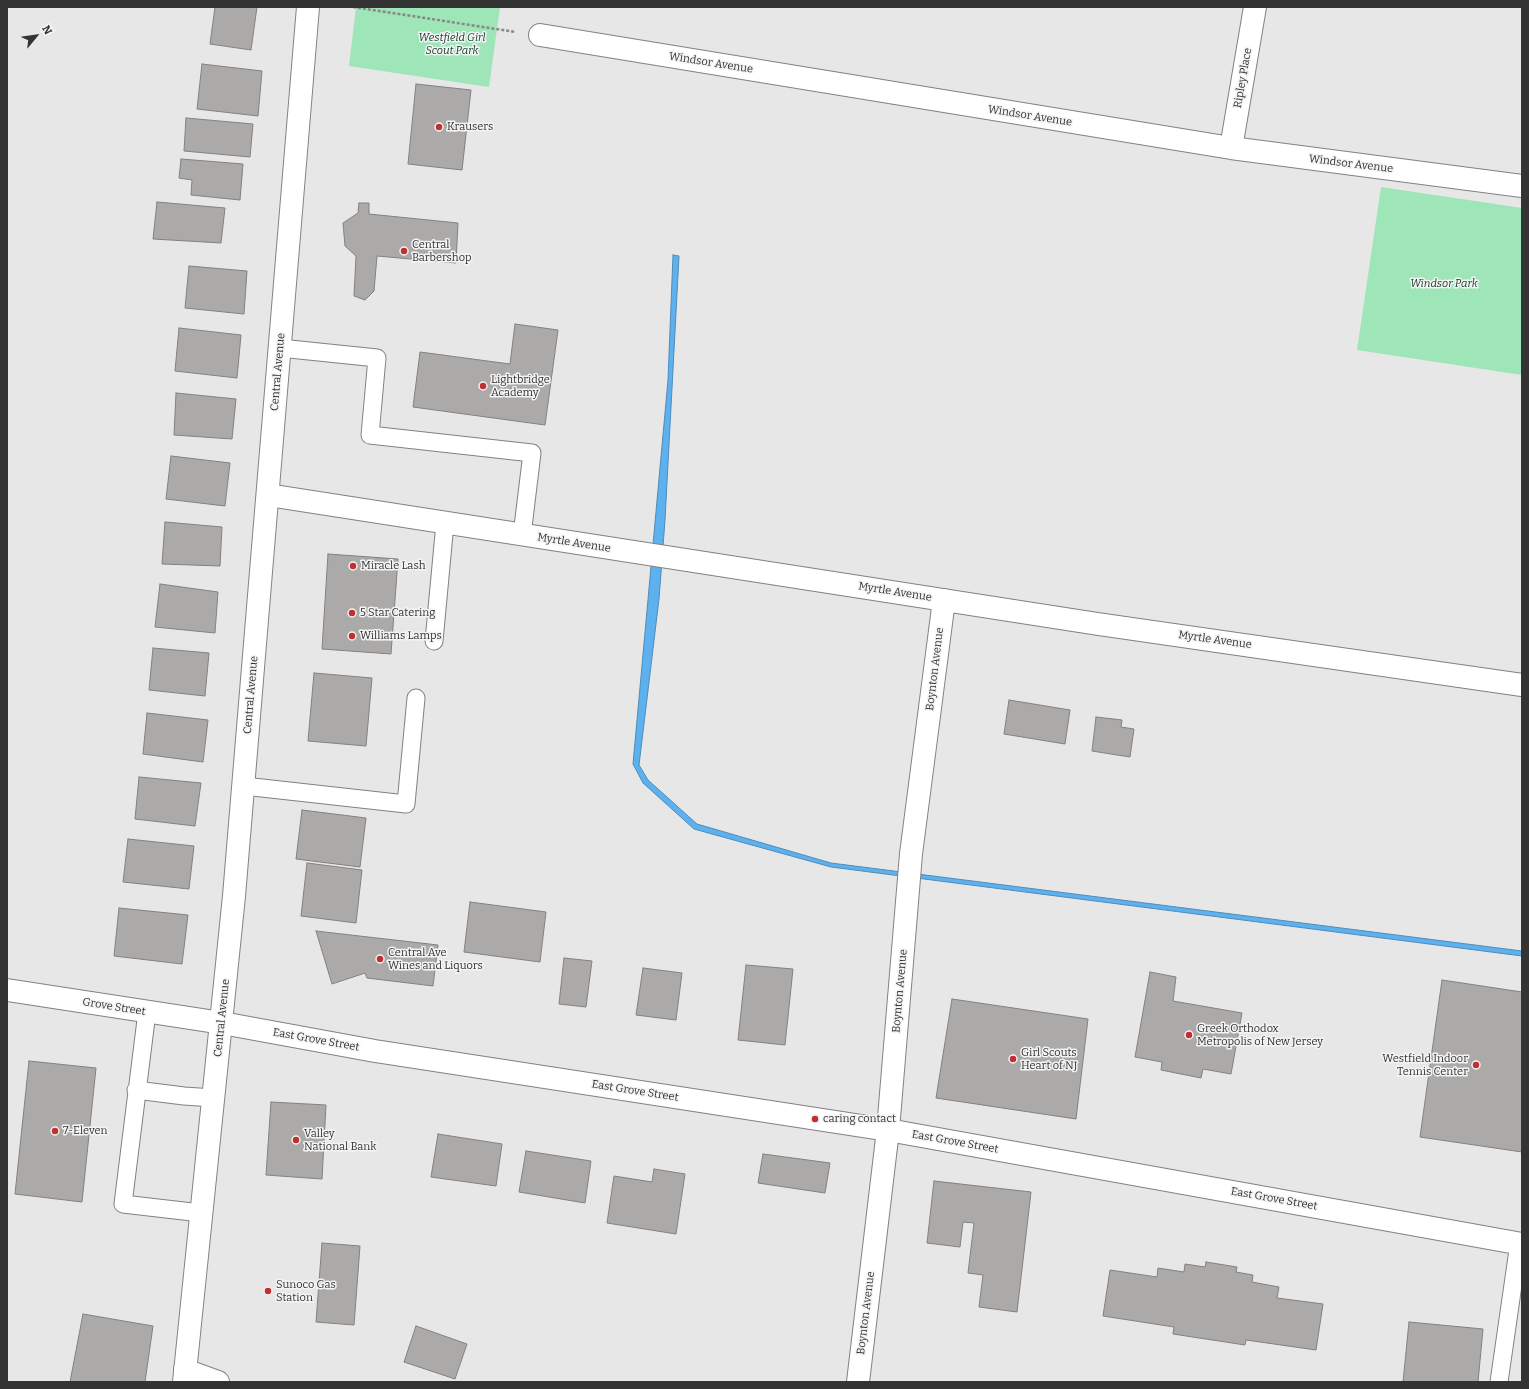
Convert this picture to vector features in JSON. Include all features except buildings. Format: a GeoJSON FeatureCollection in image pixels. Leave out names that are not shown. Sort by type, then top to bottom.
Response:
{"type":"FeatureCollection","features":[{"type":"Feature","properties":{"kind":"street","name":"Central Avenue"},"geometry":{"type":"LineString","coordinates":[[185,1376],[222,1023],[244,786],[308,7]]}},
{"type":"Feature","properties":{"kind":"street","name":"Ripley Place"},"geometry":{"type":"LineString","coordinates":[[1231,148],[1255,7]]}},
{"type":"Feature","properties":{"kind":"street","name":"Windsor Avenue"},"geometry":{"type":"LineString","coordinates":[[540,35],[1231,148],[1522,186]]}},
{"type":"Feature","properties":{"kind":"street","name":"Myrtle Avenue"},"geometry":{"type":"LineString","coordinates":[[268,495],[1106,625],[1522,685]]}},
{"type":"Feature","properties":{"kind":"street","name":"Boynton Avenue"},"geometry":{"type":"LineString","coordinates":[[858,1382],[888,1130],[911,854],[944,600]]}},
{"type":"Feature","properties":{"kind":"street","name":"Grove Street"},"geometry":{"type":"LineString","coordinates":[[7,990],[222,1023]]}},
{"type":"Feature","properties":{"kind":"street","name":"East Grove Street"},"geometry":{"type":"LineString","coordinates":[[222,1023],[375,1051],[888,1130],[1520,1243]]}},
{"type":"Feature","properties":{"kind":"street"},"geometry":{"type":"LineString","coordinates":[[185,1376],[218,1382]]}},
{"type":"Feature","properties":{"kind":"lane"},"geometry":{"type":"LineString","coordinates":[[280,348],[377,358],[370,435],[532,453],[522,535]]}},
{"type":"Feature","properties":{"kind":"lane"},"geometry":{"type":"LineString","coordinates":[[434,640],[445,523]]}},
{"type":"Feature","properties":{"kind":"lane"},"geometry":{"type":"LineString","coordinates":[[244,786],[406,804],[416,698]]}},
{"type":"Feature","properties":{"kind":"lane"},"geometry":{"type":"LineString","coordinates":[[147,1012],[136,1090],[123,1204],[201,1213]]}},
{"type":"Feature","properties":{"kind":"lane"},"geometry":{"type":"LineString","coordinates":[[136,1090],[214,1098]]}},
{"type":"Feature","properties":{"kind":"lane"},"geometry":{"type":"LineString","coordinates":[[1499,1382],[1520,1243]]}},
{"type":"Feature","properties":{"kind":"path"},"geometry":{"type":"LineString","coordinates":[[353,7],[540,35]]}},
{"type":"Feature","properties":{"kind":"green space","name":"Westfield Girl Scout Park"},"geometry":{"type":"Polygon","coordinates":[[[356,7],[500,7],[489,87],[349,66],[356,7]]]}},
{"type":"Feature","properties":{"kind":"green space","name":"Windsor Park"},"geometry":{"type":"Polygon","coordinates":[[[1381,187],[1522,208],[1522,375],[1357,350],[1381,187]]]}},
{"type":"Feature","properties":{"kind":"water"},"geometry":{"type":"Polygon","coordinates":[[[673,255],[679,256],[665,520],[659,599],[639,765],[648,780],[697,824],[831,863],[1522,951],[1522,956],[831,867],[694,829],[643,783],[633,764],[668,380],[673,255]]]}},
{"type":"Feature","properties":{"kind":"place","name":"Krausers"},"geometry":{"type":"Point","coordinates":[439,127]}},
{"type":"Feature","properties":{"kind":"place","name":"Central Barbershop"},"geometry":{"type":"Point","coordinates":[404,251]}},
{"type":"Feature","properties":{"kind":"place","name":"Lightbridge Academy"},"geometry":{"type":"Point","coordinates":[483,386]}},
{"type":"Feature","properties":{"kind":"place","name":"Miracle Lash"},"geometry":{"type":"Point","coordinates":[353,566]}},
{"type":"Feature","properties":{"kind":"place","name":"5 Star Catering"},"geometry":{"type":"Point","coordinates":[352,613]}},
{"type":"Feature","properties":{"kind":"place","name":"Williams Lamps"},"geometry":{"type":"Point","coordinates":[352,636]}},
{"type":"Feature","properties":{"kind":"place","name":"Central Ave Wines and Liquors"},"geometry":{"type":"Point","coordinates":[380,959]}},
{"type":"Feature","properties":{"kind":"place","name":"Greek Orthodox Metropolis of New Jersey"},"geometry":{"type":"Point","coordinates":[1189,1035]}},
{"type":"Feature","properties":{"kind":"place","name":"Girl Scouts Heart of NJ"},"geometry":{"type":"Point","coordinates":[1013,1059]}},
{"type":"Feature","properties":{"kind":"place","name":"Westfield Indoor Tennis Center"},"geometry":{"type":"Point","coordinates":[1476,1065]}},
{"type":"Feature","properties":{"kind":"place","name":"caring contact"},"geometry":{"type":"Point","coordinates":[815,1119]}},
{"type":"Feature","properties":{"kind":"place","name":"7-Eleven"},"geometry":{"type":"Point","coordinates":[55,1131]}},
{"type":"Feature","properties":{"kind":"place","name":"Valley National Bank"},"geometry":{"type":"Point","coordinates":[296,1140]}},
{"type":"Feature","properties":{"kind":"place","name":"Sunoco Gas Station"},"geometry":{"type":"Point","coordinates":[268,1291]}}]}
